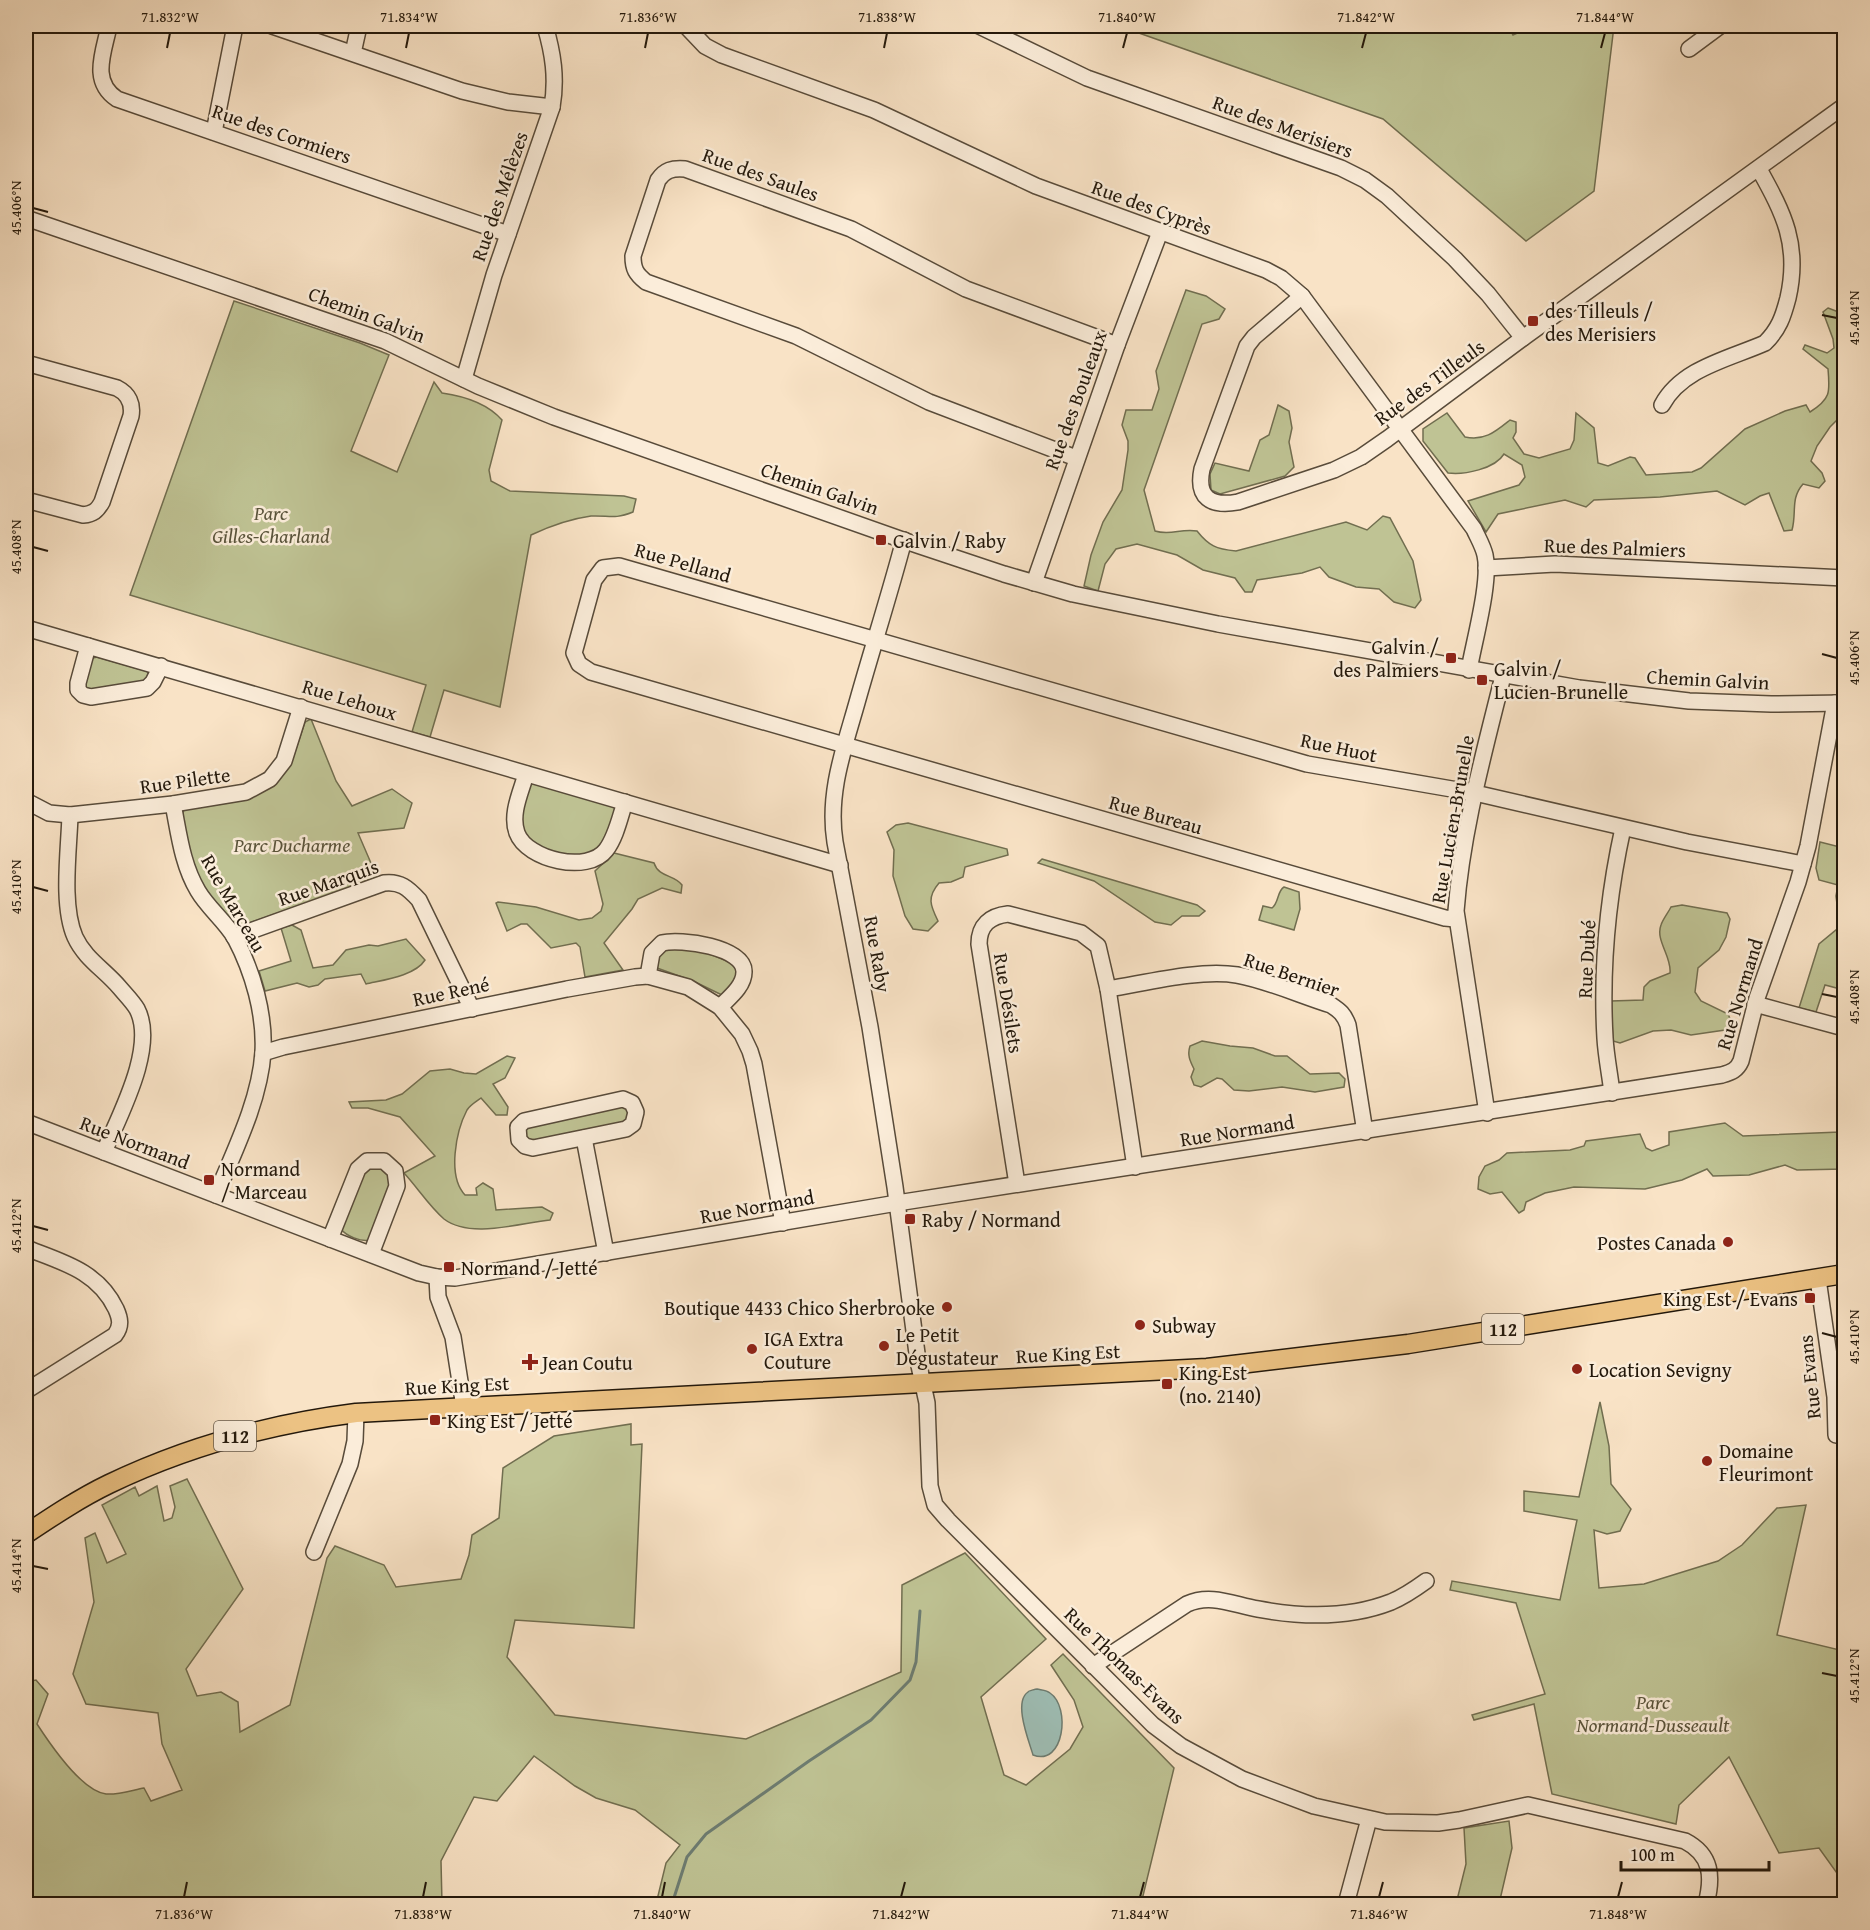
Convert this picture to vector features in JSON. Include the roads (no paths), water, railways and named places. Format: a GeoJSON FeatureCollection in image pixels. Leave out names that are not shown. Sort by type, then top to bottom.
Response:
{"type":"FeatureCollection","features":[{"type":"Feature","properties":{"kind":"main road","name":"Rue King Est"},"geometry":{"type":"LineString","coordinates":[[26,1534],[107,1485],[178,1454],[249,1432],[301,1420],[356,1413],[1190,1369],[1408,1344],[1845,1274]]}},
{"type":"Feature","properties":{"kind":"street","name":"Rue des Cormiers"},"geometry":{"type":"LineString","coordinates":[[109,26],[100,78],[105,90],[117,99],[508,234]]}},
{"type":"Feature","properties":{"kind":"street"},"geometry":{"type":"LineString","coordinates":[[214,132],[235,26]]}},
{"type":"Feature","properties":{"kind":"street"},"geometry":{"type":"LineString","coordinates":[[272,26],[484,97],[532,106],[552,107]]}},
{"type":"Feature","properties":{"kind":"street"},"geometry":{"type":"LineString","coordinates":[[353,53],[359,26]]}},
{"type":"Feature","properties":{"kind":"street","name":"Rue des Mélèzes"},"geometry":{"type":"LineString","coordinates":[[464,379],[494,275],[552,107],[555,78],[545,26]]}},
{"type":"Feature","properties":{"kind":"street","name":"Rue des Cyprès"},"geometry":{"type":"LineString","coordinates":[[686,26],[705,46],[722,55],[874,110],[1010,176],[1266,270],[1281,278],[1302,296],[1474,529],[1481,543],[1486,568]]}},
{"type":"Feature","properties":{"kind":"street","name":"Rue des Merisiers"},"geometry":{"type":"LineString","coordinates":[[979,26],[1087,78],[1341,168],[1365,180],[1387,196],[1472,276],[1523,338]]}},
{"type":"Feature","properties":{"kind":"street"},"geometry":{"type":"LineString","coordinates":[[1689,49],[1720,26]]}},
{"type":"Feature","properties":{"kind":"street","name":"Rue des Tilleuls"},"geometry":{"type":"LineString","coordinates":[[1302,296],[1254,337],[1247,346],[1202,469],[1200,488],[1204,495],[1219,503],[1238,502],[1334,470],[1360,457],[1845,106]]}},
{"type":"Feature","properties":{"kind":"street","name":"Rue des Saules"},"geometry":{"type":"LineString","coordinates":[[1076,458],[928,402],[796,336],[646,282],[633,268],[633,256],[658,180],[663,173],[674,168],[695,172],[851,229],[966,289],[1117,345]]}},
{"type":"Feature","properties":{"kind":"street"},"geometry":{"type":"LineString","coordinates":[[1662,405],[1675,385],[1689,374],[1765,343],[1773,336],[1782,320],[1792,270],[1792,250],[1780,208],[1759,169]]}},
{"type":"Feature","properties":{"kind":"street","name":"Chemin Galvin"},"geometry":{"type":"LineString","coordinates":[[26,218],[385,341],[464,379],[554,417],[904,540],[1034,583],[1103,601],[1469,670],[1579,688],[1689,701],[1771,704],[1840,703]]}},
{"type":"Feature","properties":{"kind":"street","name":"Rue des Bouleaux"},"geometry":{"type":"LineString","coordinates":[[1034,583],[1076,458],[1160,232]]}},
{"type":"Feature","properties":{"kind":"street"},"geometry":{"type":"LineString","coordinates":[[26,363],[117,388],[127,395],[132,408],[102,502],[97,510],[83,515],[26,500]]}},
{"type":"Feature","properties":{"kind":"street","name":"Rue Raby"},"geometry":{"type":"LineString","coordinates":[[904,540],[845,746],[833,797],[833,827],[870,1027],[918,1361],[923,1382]]}},
{"type":"Feature","properties":{"kind":"street","name":"Rue des Palmiers"},"geometry":{"type":"LineString","coordinates":[[1486,568],[1555,564],[1845,578]]}},
{"type":"Feature","properties":{"kind":"street","name":"Rue Pelland"},"geometry":{"type":"LineString","coordinates":[[845,746],[585,670],[574,653],[594,580],[603,568],[619,566],[875,639]]}},
{"type":"Feature","properties":{"kind":"street"},"geometry":{"type":"LineString","coordinates":[[1469,670],[1486,568]]}},
{"type":"Feature","properties":{"kind":"street","name":"Rue Lehoux"},"geometry":{"type":"LineString","coordinates":[[26,628],[840,865]]}},
{"type":"Feature","properties":{"kind":"street","name":"Rue Huot"},"geometry":{"type":"LineString","coordinates":[[875,639],[1307,764],[1474,793],[1623,828],[1803,864]]}},
{"type":"Feature","properties":{"kind":"street"},"geometry":{"type":"LineString","coordinates":[[88,645],[78,683],[78,690],[83,695],[142,690],[153,682],[161,666]]}},
{"type":"Feature","properties":{"kind":"street","name":"Rue Lucien-Brunelle"},"geometry":{"type":"LineString","coordinates":[[1487,1113],[1456,919],[1459,882],[1474,793],[1503,676]]}},
{"type":"Feature","properties":{"kind":"street","name":"Rue Normand"},"geometry":{"type":"LineString","coordinates":[[26,1122],[418,1273],[437,1277],[469,1276],[897,1203],[1487,1113],[1732,1072],[1738,1068],[1741,1061],[1755,1004],[1803,864],[1840,703]]}},
{"type":"Feature","properties":{"kind":"street","name":"Rue Pilette"},"geometry":{"type":"LineString","coordinates":[[26,801],[49,813],[70,815],[173,804],[246,792],[270,779],[284,760],[301,707]]}},
{"type":"Feature","properties":{"kind":"street","name":"Rue Bureau"},"geometry":{"type":"LineString","coordinates":[[845,746],[1445,918],[1456,919]]}},
{"type":"Feature","properties":{"kind":"street"},"geometry":{"type":"LineString","coordinates":[[526,774],[515,812],[517,834],[523,843],[545,856],[574,863],[597,858],[611,843],[625,802]]}},
{"type":"Feature","properties":{"kind":"street","name":"Rue Marceau"},"geometry":{"type":"LineString","coordinates":[[173,804],[187,870],[199,893],[234,936],[249,970],[257,996],[263,1033],[263,1053],[254,1094],[241,1135],[216,1195]]}},
{"type":"Feature","properties":{"kind":"street"},"geometry":{"type":"LineString","coordinates":[[70,815],[67,894],[74,936],[83,953],[118,985],[137,1010],[142,1027],[141,1048],[134,1078],[104,1152]]}},
{"type":"Feature","properties":{"kind":"street","name":"Rue Dubé"},"geometry":{"type":"LineString","coordinates":[[1612,1093],[1605,1040],[1605,962],[1611,885],[1623,828]]}},
{"type":"Feature","properties":{"kind":"street","name":"Rue Marquis"},"geometry":{"type":"LineString","coordinates":[[234,936],[384,883],[394,882],[409,889],[419,900],[472,1009]]}},
{"type":"Feature","properties":{"kind":"street","name":"Rue Désilets"},"geometry":{"type":"LineString","coordinates":[[1017,1184],[980,957],[979,935],[982,927],[993,917],[1008,914],[1081,933],[1098,946],[1108,989],[1135,1167]]}},
{"type":"Feature","properties":{"kind":"street"},"geometry":{"type":"LineString","coordinates":[[648,976],[652,953],[662,943],[682,941],[738,957],[743,963],[744,971],[738,988],[720,1007]]}},
{"type":"Feature","properties":{"kind":"street","name":"Rue Bernier"},"geometry":{"type":"LineString","coordinates":[[1108,989],[1194,976],[1224,974],[1251,979],[1331,1005],[1340,1011],[1348,1024],[1365,1132]]}},
{"type":"Feature","properties":{"kind":"street","name":"Rue René"},"geometry":{"type":"LineString","coordinates":[[263,1053],[567,989],[648,976],[688,987],[720,1007],[742,1034],[754,1064],[783,1223]]}},
{"type":"Feature","properties":{"kind":"street"},"geometry":{"type":"LineString","coordinates":[[1755,1004],[1845,1028]]}},
{"type":"Feature","properties":{"kind":"street"},"geometry":{"type":"LineString","coordinates":[[623,1099],[635,1107],[636,1116],[630,1127],[584,1138],[529,1148],[519,1140],[517,1132],[524,1121],[623,1099]]}},
{"type":"Feature","properties":{"kind":"street"},"geometry":{"type":"LineString","coordinates":[[584,1138],[606,1253]]}},
{"type":"Feature","properties":{"kind":"street"},"geometry":{"type":"LineString","coordinates":[[330,1239],[358,1169],[367,1161],[384,1161],[395,1171],[397,1186],[371,1254]]}},
{"type":"Feature","properties":{"kind":"street"},"geometry":{"type":"LineString","coordinates":[[26,1248],[69,1264],[95,1280],[111,1298],[120,1323],[115,1335],[26,1391]]}},
{"type":"Feature","properties":{"kind":"street"},"geometry":{"type":"LineString","coordinates":[[437,1277],[438,1297],[453,1337],[464,1407]]}},
{"type":"Feature","properties":{"kind":"street","name":"Rue Evans"},"geometry":{"type":"LineString","coordinates":[[1818,1279],[1835,1397],[1836,1435]]}},
{"type":"Feature","properties":{"kind":"street","name":"Rue Thomas-Evans"},"geometry":{"type":"LineString","coordinates":[[923,1382],[927,1403],[930,1486],[935,1505],[1153,1725],[1181,1746],[1242,1779],[1287,1797],[1370,1819],[1414,1824],[1438,1823],[1528,1805],[1684,1841],[1696,1847],[1708,1866],[1710,1890],[1706,1905]]}},
{"type":"Feature","properties":{"kind":"street"},"geometry":{"type":"LineString","coordinates":[[314,1552],[350,1464],[355,1441],[356,1413]]}},
{"type":"Feature","properties":{"kind":"street"},"geometry":{"type":"LineString","coordinates":[[1093,1666],[1198,1599],[1208,1598],[1280,1613],[1332,1614],[1376,1607],[1391,1602],[1426,1581]]}},
{"type":"Feature","properties":{"kind":"street"},"geometry":{"type":"LineString","coordinates":[[1346,1905],[1370,1819]]}},
{"type":"Feature","properties":{"kind":"water"},"geometry":{"type":"Polygon","coordinates":[[[1037,1689],[1049,1692],[1057,1700],[1061,1710],[1061,1734],[1058,1744],[1052,1752],[1043,1756],[1033,1755],[1022,1713],[1024,1697],[1028,1692],[1037,1689]]]}},
{"type":"Feature","properties":{"kind":"waterway"},"geometry":{"type":"LineString","coordinates":[[672,1904],[687,1857],[706,1834],[871,1720],[910,1680],[916,1662],[920,1611]]}},
{"type":"Feature","properties":{"kind":"place","name":"des Tilleuls / des Merisiers"},"geometry":{"type":"Point","coordinates":[1533,321]}},
{"type":"Feature","properties":{"kind":"place","name":"Galvin / Raby"},"geometry":{"type":"Point","coordinates":[881,540]}},
{"type":"Feature","properties":{"kind":"place","name":"Galvin / des Palmiers"},"geometry":{"type":"Point","coordinates":[1451,658]}},
{"type":"Feature","properties":{"kind":"place","name":"Galvin / Lucien-Brunelle"},"geometry":{"type":"Point","coordinates":[1482,680]}},
{"type":"Feature","properties":{"kind":"place","name":"Normand / Marceau"},"geometry":{"type":"Point","coordinates":[209,1180]}},
{"type":"Feature","properties":{"kind":"place","name":"Raby / Normand"},"geometry":{"type":"Point","coordinates":[910,1219]}},
{"type":"Feature","properties":{"kind":"place","name":"Postes Canada"},"geometry":{"type":"Point","coordinates":[1728,1242]}},
{"type":"Feature","properties":{"kind":"place","name":"Normand / Jetté"},"geometry":{"type":"Point","coordinates":[449,1267]}},
{"type":"Feature","properties":{"kind":"place","name":"King Est / Evans"},"geometry":{"type":"Point","coordinates":[1810,1298]}},
{"type":"Feature","properties":{"kind":"place","name":"Boutique 4433 Chico Sherbrooke"},"geometry":{"type":"Point","coordinates":[947,1307]}},
{"type":"Feature","properties":{"kind":"place","name":"Subway"},"geometry":{"type":"Point","coordinates":[1140,1325]}},
{"type":"Feature","properties":{"kind":"place","name":"Le Petit Dégustateur"},"geometry":{"type":"Point","coordinates":[884,1346]}},
{"type":"Feature","properties":{"kind":"place","name":"IGA Extra Couture"},"geometry":{"type":"Point","coordinates":[752,1349]}},
{"type":"Feature","properties":{"kind":"place","name":"Jean Coutu"},"geometry":{"type":"Point","coordinates":[530,1362]}},
{"type":"Feature","properties":{"kind":"place","name":"Location Sevigny"},"geometry":{"type":"Point","coordinates":[1577,1369]}},
{"type":"Feature","properties":{"kind":"place","name":"King Est (no. 2140)"},"geometry":{"type":"Point","coordinates":[1167,1384]}},
{"type":"Feature","properties":{"kind":"place","name":"King Est / Jetté"},"geometry":{"type":"Point","coordinates":[435,1420]}},
{"type":"Feature","properties":{"kind":"place","name":"Domaine Fleurimont"},"geometry":{"type":"Point","coordinates":[1707,1461]}},
{"type":"Feature","properties":{"kind":"park label","name":"Parc Gilles-Charland"},"geometry":{"type":"Point","coordinates":[271,524]}},
{"type":"Feature","properties":{"kind":"park label","name":"Parc Ducharme"},"geometry":{"type":"Point","coordinates":[292,844]}},
{"type":"Feature","properties":{"kind":"park label","name":"Parc Normand-Dusseault"},"geometry":{"type":"Point","coordinates":[1653,1712]}}]}
